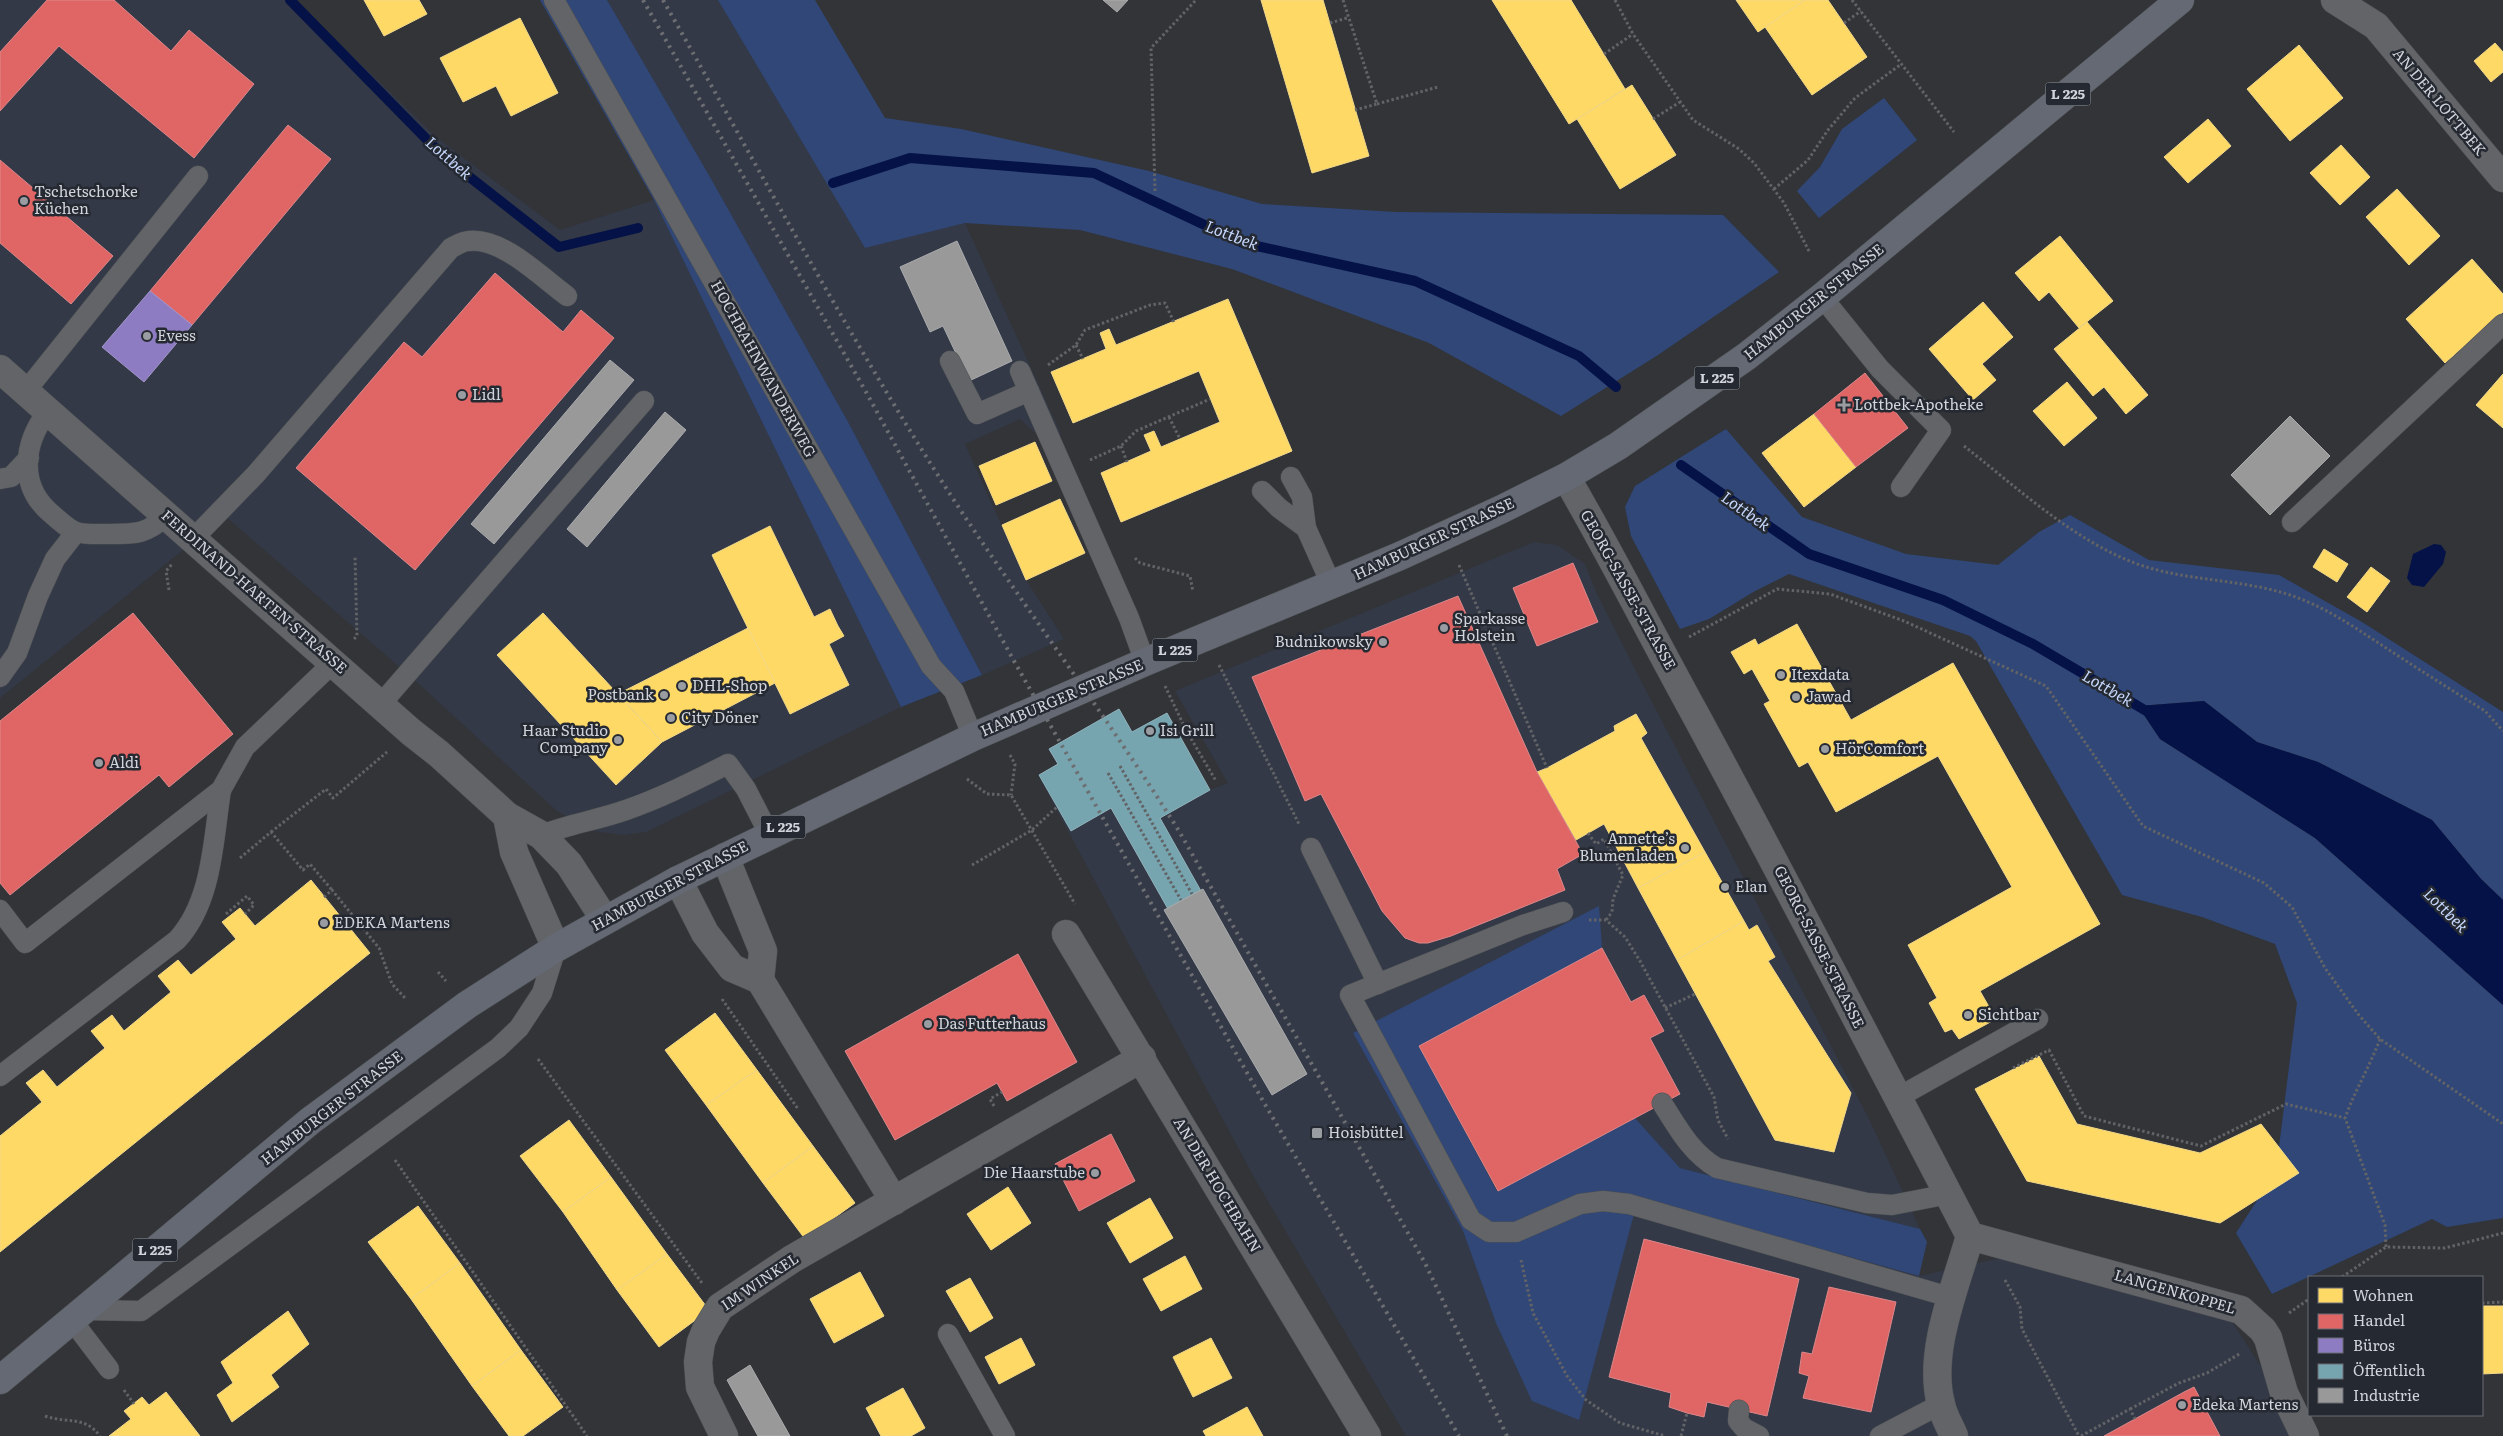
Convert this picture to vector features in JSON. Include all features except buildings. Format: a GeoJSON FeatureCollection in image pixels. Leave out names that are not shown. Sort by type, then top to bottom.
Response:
{"type":"FeatureCollection","features":[{"type":"Feature","properties":{"kind":"main road","name":"HAMBURGER STRASSE"},"geometry":{"type":"LineString","coordinates":[[0,1380],[310,1121],[467,1006],[556,948],[678,880],[769,834],[973,737],[1154,671],[1206,637],[1332,586],[1473,523],[1566,477],[1666,414],[1747,356],[1822,297],[2180,0]]}},
{"type":"Feature","properties":{"kind":"street","name":"AN DER LOTTBEK"},"geometry":{"type":"LineString","coordinates":[[2335,0],[2376,26],[2503,178]]}},
{"type":"Feature","properties":{"kind":"street","name":"AN DER LOTTBEK"},"geometry":{"type":"LineString","coordinates":[[2367,0],[2376,26]]}},
{"type":"Feature","properties":{"kind":"street","name":"FERDINAND-HARTEN-STRASSE"},"geometry":{"type":"LineString","coordinates":[[0,369],[334,662],[380,705],[440,754],[507,816],[541,835],[569,864],[605,920]]}},
{"type":"Feature","properties":{"kind":"street","name":"GEORG-SASSE-STRASSE"},"geometry":{"type":"LineString","coordinates":[[1566,477],[1808,922],[1897,1098],[1970,1236]]}},
{"type":"Feature","properties":{"kind":"street"},"geometry":{"type":"LineString","coordinates":[[507,816],[514,852],[556,948]]}},
{"type":"Feature","properties":{"kind":"street"},"geometry":{"type":"LineString","coordinates":[[725,857],[763,951],[760,980]]}},
{"type":"Feature","properties":{"kind":"street"},"geometry":{"type":"LineString","coordinates":[[678,880],[705,933],[732,968],[760,980],[894,1202]]}},
{"type":"Feature","properties":{"kind":"street","name":"AN DER HOCHBAHN"},"geometry":{"type":"LineString","coordinates":[[1066,934],[1142,1058],[1362,1434]]}},
{"type":"Feature","properties":{"kind":"street","name":"IM WINKEL"},"geometry":{"type":"LineString","coordinates":[[724,1436],[700,1387],[698,1362],[701,1342],[720,1308],[792,1259],[1142,1058]]}},
{"type":"Feature","properties":{"kind":"street"},"geometry":{"type":"LineString","coordinates":[[1954,1436],[1940,1404],[1938,1378],[1939,1346],[1970,1236]]}},
{"type":"Feature","properties":{"kind":"street","name":"LANGENKOPPEL"},"geometry":{"type":"LineString","coordinates":[[1970,1236],[2241,1310],[2263,1330],[2268,1338],[2284,1393],[2305,1436]]}},
{"type":"Feature","properties":{"kind":"lane","name":"HOCHBAHNWANDERWEG"},"geometry":{"type":"LineString","coordinates":[[554,0],[931,666],[954,691],[973,737]]}},
{"type":"Feature","properties":{"kind":"lane"},"geometry":{"type":"LineString","coordinates":[[25,392],[198,176]]}},
{"type":"Feature","properties":{"kind":"lane"},"geometry":{"type":"LineString","coordinates":[[193,539],[256,474],[451,248],[468,240],[486,241],[500,246],[567,296]]}},
{"type":"Feature","properties":{"kind":"lane"},"geometry":{"type":"LineString","coordinates":[[1822,297],[1880,369],[1941,430],[1901,488]]}},
{"type":"Feature","properties":{"kind":"lane"},"geometry":{"type":"LineString","coordinates":[[2292,522],[2503,324]]}},
{"type":"Feature","properties":{"kind":"lane"},"geometry":{"type":"LineString","coordinates":[[950,361],[977,414],[1029,391]]}},
{"type":"Feature","properties":{"kind":"lane"},"geometry":{"type":"LineString","coordinates":[[1020,370],[1154,671]]}},
{"type":"Feature","properties":{"kind":"lane"},"geometry":{"type":"LineString","coordinates":[[380,705],[644,401]]}},
{"type":"Feature","properties":{"kind":"lane"},"geometry":{"type":"LineString","coordinates":[[48,411],[32,435],[28,480],[35,497],[47,511],[76,532],[96,534],[144,532],[166,516]]}},
{"type":"Feature","properties":{"kind":"lane"},"geometry":{"type":"LineString","coordinates":[[0,479],[11,477],[29,458]]}},
{"type":"Feature","properties":{"kind":"lane"},"geometry":{"type":"LineString","coordinates":[[1291,477],[1302,497],[1306,528],[1332,586]]}},
{"type":"Feature","properties":{"kind":"lane"},"geometry":{"type":"LineString","coordinates":[[1262,491],[1306,528]]}},
{"type":"Feature","properties":{"kind":"lane"},"geometry":{"type":"LineString","coordinates":[[0,677],[17,653],[38,596],[55,559],[76,532]]}},
{"type":"Feature","properties":{"kind":"lane"},"geometry":{"type":"LineString","coordinates":[[0,1076],[177,940],[195,917],[205,884],[221,790],[245,747],[334,662]]}},
{"type":"Feature","properties":{"kind":"lane"},"geometry":{"type":"LineString","coordinates":[[541,835],[564,826],[625,811],[667,794],[728,764],[746,789],[769,834]]}},
{"type":"Feature","properties":{"kind":"lane"},"geometry":{"type":"LineString","coordinates":[[0,910],[25,943],[221,790]]}},
{"type":"Feature","properties":{"kind":"lane"},"geometry":{"type":"LineString","coordinates":[[1311,848],[1378,984]]}},
{"type":"Feature","properties":{"kind":"lane"},"geometry":{"type":"LineString","coordinates":[[1563,912],[1523,925],[1350,995],[1471,1220],[1489,1232],[1516,1232],[1580,1204],[1603,1202],[1629,1204],[1953,1298]]}},
{"type":"Feature","properties":{"kind":"lane"},"geometry":{"type":"LineString","coordinates":[[109,1369],[77,1315],[141,1311],[498,1048],[519,1028],[542,993],[556,948]]}},
{"type":"Feature","properties":{"kind":"lane"},"geometry":{"type":"LineString","coordinates":[[1897,1098],[2038,1019]]}},
{"type":"Feature","properties":{"kind":"lane"},"geometry":{"type":"LineString","coordinates":[[1662,1104],[1687,1143],[1703,1160],[1717,1168],[1867,1203],[1892,1205],[1949,1194]]}},
{"type":"Feature","properties":{"kind":"lane"},"geometry":{"type":"LineString","coordinates":[[948,1334],[1005,1436]]}},
{"type":"Feature","properties":{"kind":"lane"},"geometry":{"type":"LineString","coordinates":[[1880,1436],[1940,1404]]}},
{"type":"Feature","properties":{"kind":"lane"},"geometry":{"type":"LineString","coordinates":[[1739,1410],[1738,1422],[1758,1436]]}},
{"type":"Feature","properties":{"kind":"path"},"geometry":{"type":"LineString","coordinates":[[1155,191],[1151,48],[1196,0]]}},
{"type":"Feature","properties":{"kind":"path"},"geometry":{"type":"LineString","coordinates":[[1342,0],[1378,104]]}},
{"type":"Feature","properties":{"kind":"path"},"geometry":{"type":"LineString","coordinates":[[1615,0],[1633,34],[1692,120],[1747,156],[1784,203],[1810,253]]}},
{"type":"Feature","properties":{"kind":"path"},"geometry":{"type":"LineString","coordinates":[[1852,0],[1954,132]]}},
{"type":"Feature","properties":{"kind":"path"},"geometry":{"type":"LineString","coordinates":[[1844,23],[1861,11]]}},
{"type":"Feature","properties":{"kind":"path"},"geometry":{"type":"LineString","coordinates":[[1330,23],[1347,18]]}},
{"type":"Feature","properties":{"kind":"path"},"geometry":{"type":"LineString","coordinates":[[1604,54],[1633,34]]}},
{"type":"Feature","properties":{"kind":"path"},"geometry":{"type":"LineString","coordinates":[[1774,189],[1808,160],[1828,130],[1855,98],[1900,64]]}},
{"type":"Feature","properties":{"kind":"path"},"geometry":{"type":"LineString","coordinates":[[1355,110],[1438,88]]}},
{"type":"Feature","properties":{"kind":"path"},"geometry":{"type":"LineString","coordinates":[[1653,119],[1680,102]]}},
{"type":"Feature","properties":{"kind":"path"},"geometry":{"type":"LineString","coordinates":[[1047,372],[1046,366],[1076,345],[1084,330],[1150,305],[1165,303],[1174,322]]}},
{"type":"Feature","properties":{"kind":"path"},"geometry":{"type":"LineString","coordinates":[[1076,345],[1083,358]]}},
{"type":"Feature","properties":{"kind":"path"},"geometry":{"type":"LineString","coordinates":[[1089,460],[1121,446],[1136,431],[1210,399]]}},
{"type":"Feature","properties":{"kind":"path"},"geometry":{"type":"LineString","coordinates":[[1169,417],[1180,439]]}},
{"type":"Feature","properties":{"kind":"path"},"geometry":{"type":"LineString","coordinates":[[1941,430],[2048,512],[2092,541],[2132,562],[2176,573],[2280,592],[2309,602],[2344,622],[2485,712],[2503,731]]}},
{"type":"Feature","properties":{"kind":"path"},"geometry":{"type":"LineString","coordinates":[[1121,446],[1127,462]]}},
{"type":"Feature","properties":{"kind":"path"},"geometry":{"type":"LineString","coordinates":[[1083,453],[1089,460],[1092,468]]}},
{"type":"Feature","properties":{"kind":"path"},"geometry":{"type":"LineString","coordinates":[[334,662],[357,636],[356,556]]}},
{"type":"Feature","properties":{"kind":"path"},"geometry":{"type":"LineString","coordinates":[[1134,557],[1140,562],[1190,576],[1193,592]]}},
{"type":"Feature","properties":{"kind":"path"},"geometry":{"type":"LineString","coordinates":[[1460,565],[1547,768]]}},
{"type":"Feature","properties":{"kind":"path"},"geometry":{"type":"LineString","coordinates":[[1664,655],[1699,630],[1776,590],[1830,594],[1904,621],[2046,686],[2143,826],[2264,883],[2292,908],[2325,968],[2358,1014],[2380,1039],[2503,1124]]}},
{"type":"Feature","properties":{"kind":"path"},"geometry":{"type":"LineString","coordinates":[[1206,637],[1311,848]]}},
{"type":"Feature","properties":{"kind":"path"},"geometry":{"type":"LineString","coordinates":[[1154,671],[1216,781]]}},
{"type":"Feature","properties":{"kind":"path"},"geometry":{"type":"LineString","coordinates":[[1178,733],[1186,730]]}},
{"type":"Feature","properties":{"kind":"path"},"geometry":{"type":"LineString","coordinates":[[236,862],[326,789],[333,798],[411,732]]}},
{"type":"Feature","properties":{"kind":"path"},"geometry":{"type":"LineString","coordinates":[[1009,755],[1015,764],[1011,795],[1056,872]]}},
{"type":"Feature","properties":{"kind":"path"},"geometry":{"type":"LineString","coordinates":[[1120,766],[1192,894]]}},
{"type":"Feature","properties":{"kind":"path"},"geometry":{"type":"LineString","coordinates":[[1108,773],[1181,900]]}},
{"type":"Feature","properties":{"kind":"path"},"geometry":{"type":"LineString","coordinates":[[967,779],[987,794],[1011,795]]}},
{"type":"Feature","properties":{"kind":"path"},"geometry":{"type":"LineString","coordinates":[[972,865],[1032,830],[1057,807]]}},
{"type":"Feature","properties":{"kind":"path"},"geometry":{"type":"LineString","coordinates":[[271,832],[303,870],[310,864],[379,948],[392,984],[405,998]]}},
{"type":"Feature","properties":{"kind":"path"},"geometry":{"type":"LineString","coordinates":[[1588,833],[1596,844],[1604,839],[1624,875],[1613,900],[1612,912],[1606,920]]}},
{"type":"Feature","properties":{"kind":"path"},"geometry":{"type":"LineString","coordinates":[[324,897],[332,890]]}},
{"type":"Feature","properties":{"kind":"path"},"geometry":{"type":"LineString","coordinates":[[195,917],[208,917],[213,925],[247,896],[254,905],[245,914]]}},
{"type":"Feature","properties":{"kind":"path"},"geometry":{"type":"LineString","coordinates":[[1585,920],[1606,920],[1625,937],[1714,1097],[1718,1120],[1743,1173]]}},
{"type":"Feature","properties":{"kind":"path"},"geometry":{"type":"LineString","coordinates":[[719,994],[802,1114]]}},
{"type":"Feature","properties":{"kind":"path"},"geometry":{"type":"LineString","coordinates":[[1665,1008],[1695,994]]}},
{"type":"Feature","properties":{"kind":"path"},"geometry":{"type":"LineString","coordinates":[[2380,1039],[2370,1066],[2355,1091],[2345,1118],[2384,1225],[2386,1247]]}},
{"type":"Feature","properties":{"kind":"path"},"geometry":{"type":"LineString","coordinates":[[2006,1071],[2049,1050],[2084,1116],[2202,1146],[2286,1104],[2345,1118]]}},
{"type":"Feature","properties":{"kind":"path"},"geometry":{"type":"LineString","coordinates":[[538,1059],[720,1308]]}},
{"type":"Feature","properties":{"kind":"path"},"geometry":{"type":"LineString","coordinates":[[990,1100],[1002,1092]]}},
{"type":"Feature","properties":{"kind":"path"},"geometry":{"type":"LineString","coordinates":[[395,1160],[588,1436]]}},
{"type":"Feature","properties":{"kind":"path"},"geometry":{"type":"LineString","coordinates":[[1516,1232],[1533,1313],[1567,1376],[1586,1400],[1620,1423],[1665,1436]]}},
{"type":"Feature","properties":{"kind":"path"},"geometry":{"type":"LineString","coordinates":[[2343,1276],[2386,1247],[2445,1248],[2503,1233]]}},
{"type":"Feature","properties":{"kind":"path"},"geometry":{"type":"LineString","coordinates":[[2003,1277],[2020,1308],[2022,1329],[2080,1436],[2179,1383],[2207,1373],[2268,1338]]}},
{"type":"Feature","properties":{"kind":"path"},"geometry":{"type":"LineString","coordinates":[[2483,1303],[2503,1302]]}},
{"type":"Feature","properties":{"kind":"path"},"geometry":{"type":"LineString","coordinates":[[2130,1410],[2136,1419]]}},
{"type":"Feature","properties":{"kind":"path"},"geometry":{"type":"LineString","coordinates":[[1680,1436],[1687,1413]]}},
{"type":"Feature","properties":{"kind":"path"},"geometry":{"type":"LineString","coordinates":[[45,1416],[60,1422],[78,1421],[92,1426],[100,1436]]}},
{"type":"Feature","properties":{"kind":"shaded area"},"geometry":{"type":"Polygon","coordinates":[[[0,0],[295,0],[437,138],[560,230],[654,200],[901,707],[646,832],[623,835],[593,831],[557,811],[418,683],[225,516],[0,698],[0,0]]]}},
{"type":"Feature","properties":{"kind":"shaded area"},"geometry":{"type":"Polygon","coordinates":[[[540,0],[607,0],[710,177],[847,420],[982,675],[901,707],[654,200],[540,0]]]}},
{"type":"Feature","properties":{"kind":"shaded area"},"geometry":{"type":"Polygon","coordinates":[[[607,0],[718,0],[865,248],[965,223],[1061,434],[1042,439],[1020,419],[965,444],[1026,580],[1064,639],[982,675],[847,420],[710,177],[607,0]]]}},
{"type":"Feature","properties":{"kind":"shaded area"},"geometry":{"type":"Polygon","coordinates":[[[718,0],[815,0],[885,118],[961,129],[1149,171],[1262,204],[1396,212],[1723,215],[1779,272],[1658,355],[1561,416],[1429,343],[1232,269],[1080,230],[965,223],[865,248],[718,0]]]}},
{"type":"Feature","properties":{"kind":"shaded area"},"geometry":{"type":"Polygon","coordinates":[[[1884,98],[1917,140],[1819,218],[1797,191],[1820,167],[1842,129],[1884,98]]]}},
{"type":"Feature","properties":{"kind":"shaded area"},"geometry":{"type":"Polygon","coordinates":[[[1726,429],[1802,517],[1906,554],[1998,565],[2039,532],[2070,515],[2149,560],[2279,575],[2362,622],[2503,712],[2503,900],[2481,879],[2432,820],[2318,762],[2257,742],[2204,701],[2138,706],[2160,739],[2315,838],[2503,1005],[2503,1218],[2447,1227],[2432,1219],[2272,1294],[2236,1233],[2276,1171],[2297,1003],[2275,944],[2202,917],[2122,895],[1976,641],[1970,636],[1789,574],[1755,591],[1709,619],[1680,629],[1631,536],[1625,507],[1635,486],[1726,429]]]}},
{"type":"Feature","properties":{"kind":"shaded area"},"geometry":{"type":"Polygon","coordinates":[[[1534,542],[1557,545],[1585,564],[1597,594],[1640,679],[1870,1121],[1920,1229],[1680,1168],[1635,1118],[1498,1191],[1419,1046],[1602,948],[1353,1033],[1463,1231],[1496,1323],[1638,1199],[1919,1276],[2019,1254],[2224,1309],[2277,1392],[2301,1436],[1406,1436],[1255,1179],[1038,775],[1057,764],[1048,749],[1119,709],[1132,731],[1167,713],[1210,790],[1228,783],[1175,691],[1534,542]]]}},
{"type":"Feature","properties":{"kind":"shaded area"},"geometry":{"type":"Polygon","coordinates":[[[1599,906],[1602,948],[1419,1046],[1497,1191],[1635,1118],[1680,1168],[1920,1229],[1927,1242],[1919,1276],[1638,1199],[1579,1420],[1532,1401],[1496,1323],[1463,1231],[1353,1033],[1599,906]]]}},
{"type":"Feature","properties":{"kind":"water"},"geometry":{"type":"Polygon","coordinates":[[[2434,544],[2441,545],[2446,552],[2443,564],[2424,587],[2412,585],[2407,578],[2413,554],[2434,544]]]}},
{"type":"Feature","properties":{"kind":"water"},"geometry":{"type":"Polygon","coordinates":[[[2204,701],[2257,742],[2318,762],[2432,820],[2481,879],[2503,900],[2503,1005],[2315,838],[2160,739],[2138,706],[2204,701]]]}},
{"type":"Feature","properties":{"kind":"waterway","name":"Lottbek"},"geometry":{"type":"LineString","coordinates":[[290,0],[444,157],[559,247],[638,228]]}},
{"type":"Feature","properties":{"kind":"waterway","name":"Lottbek"},"geometry":{"type":"LineString","coordinates":[[833,183],[910,158],[1094,173],[1243,243],[1415,281],[1579,356],[1616,387]]}},
{"type":"Feature","properties":{"kind":"waterway","name":"Lottbek"},"geometry":{"type":"LineString","coordinates":[[1681,465],[1809,554],[1943,600],[2033,644],[2148,712]]}},
{"type":"Feature","properties":{"kind":"railway"},"geometry":{"type":"LineString","coordinates":[[643,0],[866,392],[1014,661],[1263,1101],[1459,1436]]}},
{"type":"Feature","properties":{"kind":"railway"},"geometry":{"type":"LineString","coordinates":[[663,0],[846,324],[923,451],[963,514],[1127,751],[1179,831],[1425,1263],[1507,1436]]}},
{"type":"Feature","properties":{"kind":"place","name":"Tschetschorke Küchen"},"geometry":{"type":"Point","coordinates":[24,201]}},
{"type":"Feature","properties":{"kind":"place","name":"Evess"},"geometry":{"type":"Point","coordinates":[147,336]}},
{"type":"Feature","properties":{"kind":"place","name":"Lidl"},"geometry":{"type":"Point","coordinates":[462,395]}},
{"type":"Feature","properties":{"kind":"place","name":"Lottbek-Apotheke"},"geometry":{"type":"Point","coordinates":[1844,405]}},
{"type":"Feature","properties":{"kind":"place","name":"Sparkasse Holstein"},"geometry":{"type":"Point","coordinates":[1444,628]}},
{"type":"Feature","properties":{"kind":"place","name":"Budnikowsky"},"geometry":{"type":"Point","coordinates":[1383,642]}},
{"type":"Feature","properties":{"kind":"place","name":"Itexdata"},"geometry":{"type":"Point","coordinates":[1781,675]}},
{"type":"Feature","properties":{"kind":"place","name":"DHL-Shop"},"geometry":{"type":"Point","coordinates":[682,686]}},
{"type":"Feature","properties":{"kind":"place","name":"Postbank"},"geometry":{"type":"Point","coordinates":[664,695]}},
{"type":"Feature","properties":{"kind":"place","name":"Jawad"},"geometry":{"type":"Point","coordinates":[1796,697]}},
{"type":"Feature","properties":{"kind":"place","name":"City Döner"},"geometry":{"type":"Point","coordinates":[671,718]}},
{"type":"Feature","properties":{"kind":"place","name":"Isi Grill"},"geometry":{"type":"Point","coordinates":[1150,731]}},
{"type":"Feature","properties":{"kind":"place","name":"Haar Studio Company"},"geometry":{"type":"Point","coordinates":[618,740]}},
{"type":"Feature","properties":{"kind":"place","name":"HörComfort"},"geometry":{"type":"Point","coordinates":[1825,749]}},
{"type":"Feature","properties":{"kind":"place","name":"Aldi"},"geometry":{"type":"Point","coordinates":[99,763]}},
{"type":"Feature","properties":{"kind":"place","name":"Annette’s Blumenladen"},"geometry":{"type":"Point","coordinates":[1685,848]}},
{"type":"Feature","properties":{"kind":"place","name":"Elan"},"geometry":{"type":"Point","coordinates":[1725,887]}},
{"type":"Feature","properties":{"kind":"place","name":"EDEKA Martens"},"geometry":{"type":"Point","coordinates":[324,923]}},
{"type":"Feature","properties":{"kind":"place","name":"Sichtbar"},"geometry":{"type":"Point","coordinates":[1968,1015]}},
{"type":"Feature","properties":{"kind":"place","name":"Das Futterhaus"},"geometry":{"type":"Point","coordinates":[928,1024]}},
{"type":"Feature","properties":{"kind":"place","name":"Hoisbüttel"},"geometry":{"type":"Point","coordinates":[1317,1133]}},
{"type":"Feature","properties":{"kind":"place","name":"Die Haarstube"},"geometry":{"type":"Point","coordinates":[1095,1173]}},
{"type":"Feature","properties":{"kind":"place","name":"Edeka Martens"},"geometry":{"type":"Point","coordinates":[2182,1405]}}]}
